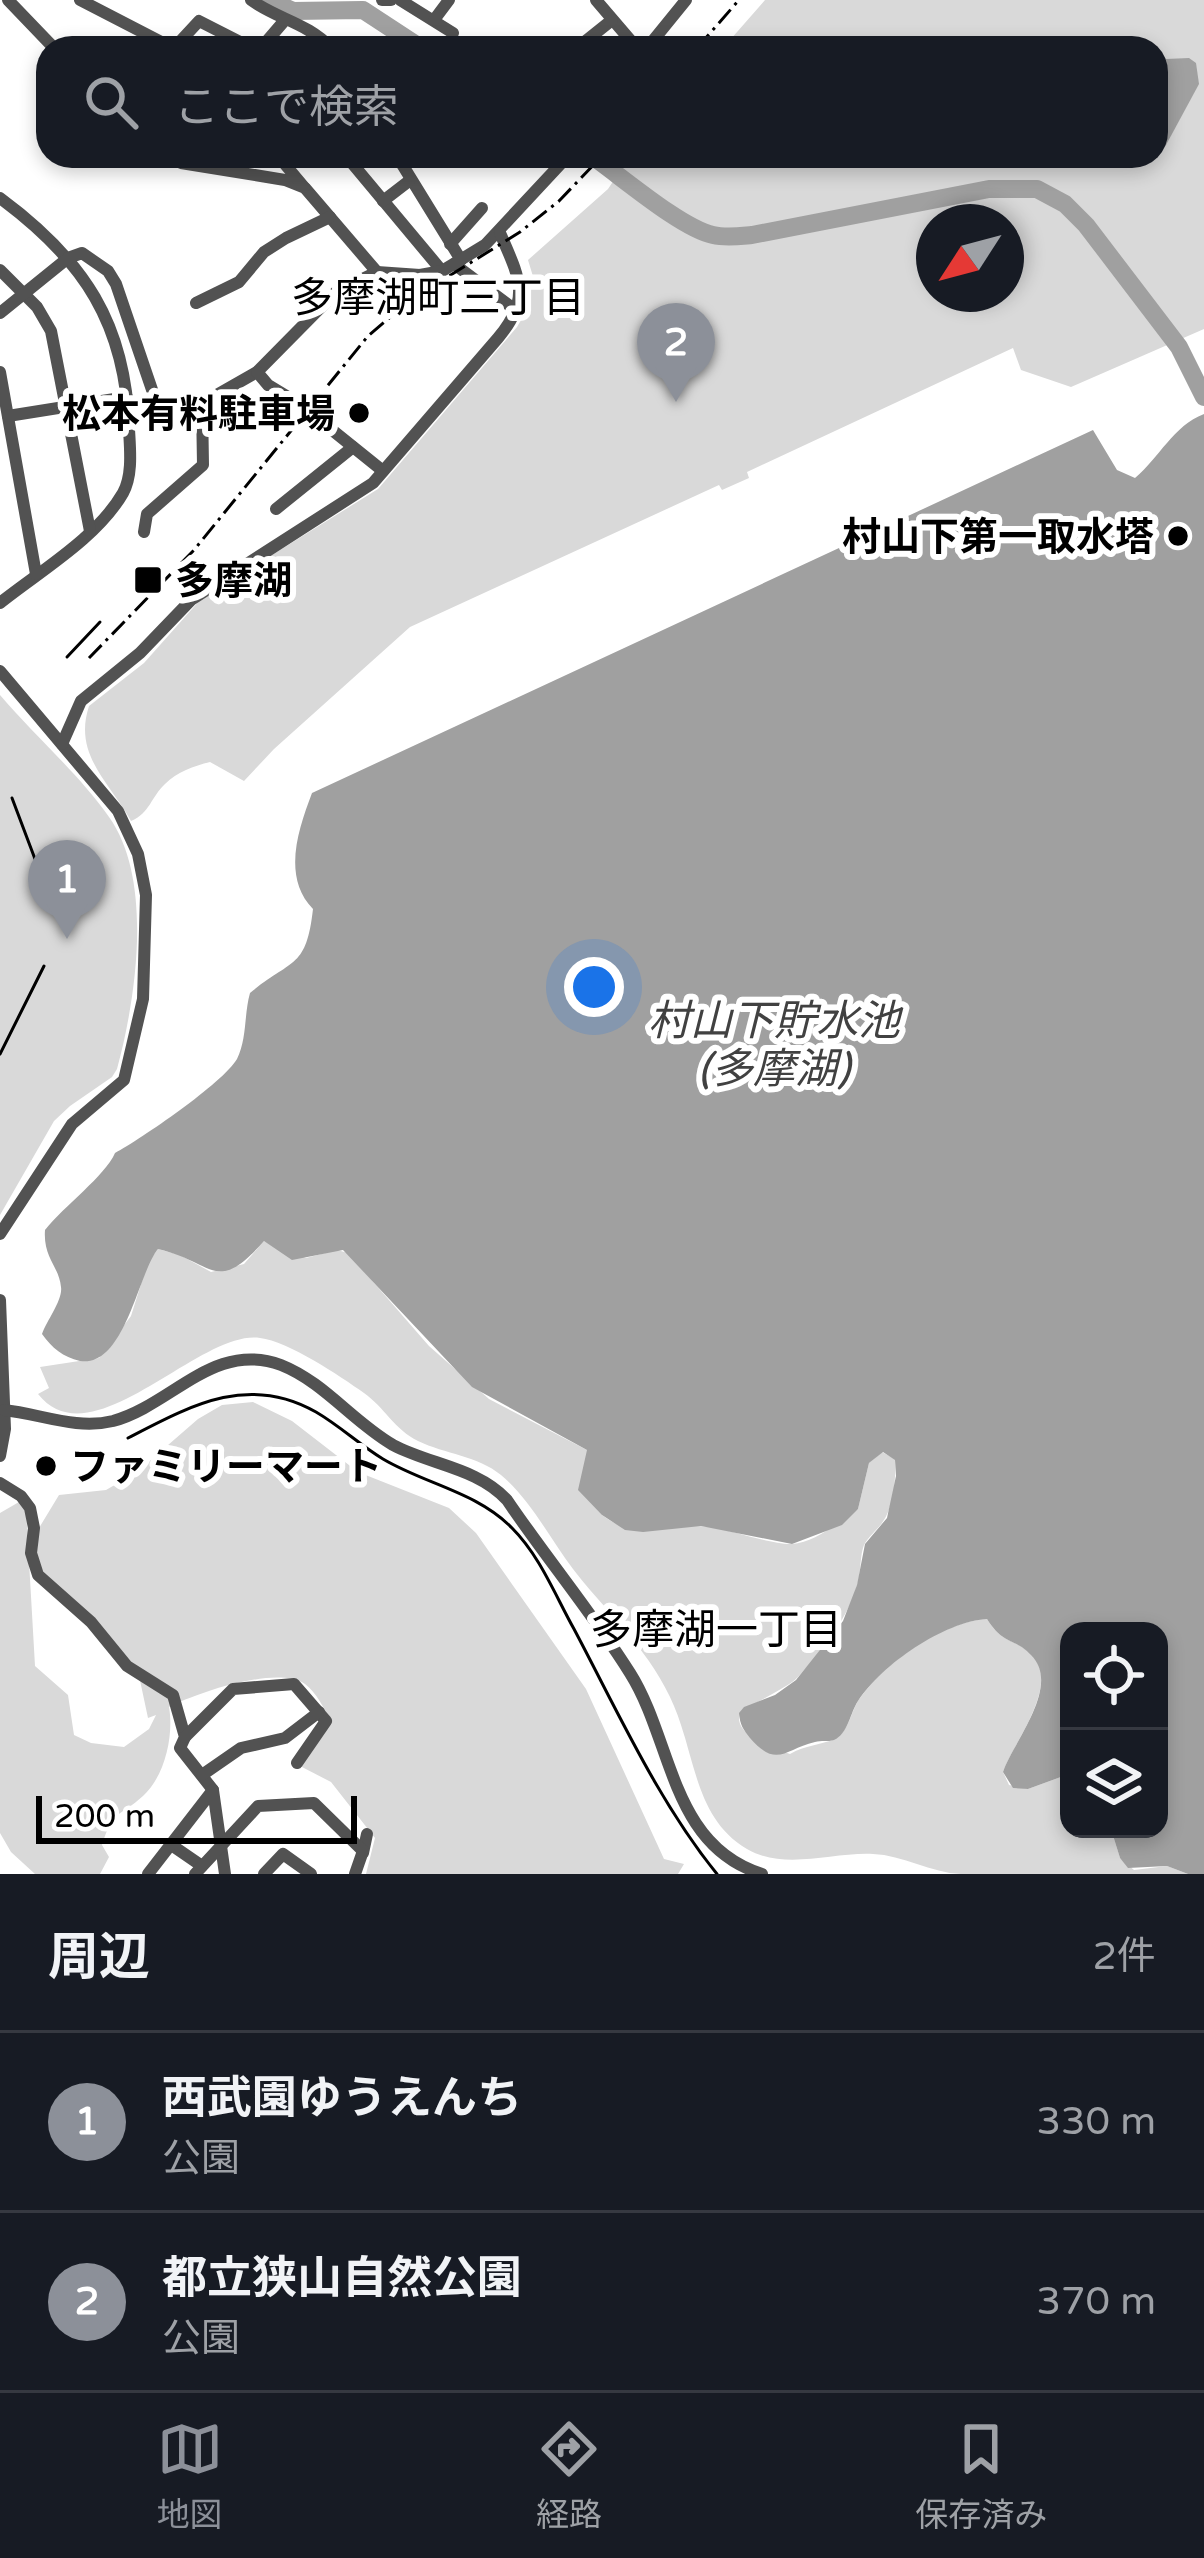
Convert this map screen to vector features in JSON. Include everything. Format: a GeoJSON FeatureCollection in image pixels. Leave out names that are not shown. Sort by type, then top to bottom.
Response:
{"type":"FeatureCollection","features":[{"type":"Feature","properties":{"kind":"street"},"geometry":{"type":"LineString","coordinates":[[8,0],[42,36]]}},
{"type":"Feature","properties":{"kind":"street"},"geometry":{"type":"LineString","coordinates":[[80,0],[150,36]]}},
{"type":"Feature","properties":{"kind":"street"},"geometry":{"type":"LineString","coordinates":[[251,0],[318,36]]}},
{"type":"Feature","properties":{"kind":"street"},"geometry":{"type":"LineString","coordinates":[[382,0],[396,0],[453,33]]}},
{"type":"Feature","properties":{"kind":"street"},"geometry":{"type":"LineString","coordinates":[[434,20],[449,0]]}},
{"type":"Feature","properties":{"kind":"street"},"geometry":{"type":"LineString","coordinates":[[596,0],[626,36]]}},
{"type":"Feature","properties":{"kind":"street"},"geometry":{"type":"LineString","coordinates":[[657,36],[686,0]]}},
{"type":"Feature","properties":{"kind":"street"},"geometry":{"type":"LineString","coordinates":[[271,36],[285,20]]}},
{"type":"Feature","properties":{"kind":"street"},"geometry":{"type":"LineString","coordinates":[[592,36],[612,20]]}},
{"type":"Feature","properties":{"kind":"street"},"geometry":{"type":"LineString","coordinates":[[185,36],[199,21],[228,36]]}},
{"type":"Feature","properties":{"kind":"street"},"geometry":{"type":"LineString","coordinates":[[212,168],[285,180],[305,188]]}},
{"type":"Feature","properties":{"kind":"street"},"geometry":{"type":"LineString","coordinates":[[288,168],[377,272]]}},
{"type":"Feature","properties":{"kind":"street"},"geometry":{"type":"LineString","coordinates":[[356,168],[383,201],[452,265],[518,312]]}},
{"type":"Feature","properties":{"kind":"street"},"geometry":{"type":"LineString","coordinates":[[403,168],[450,244],[452,265]]}},
{"type":"Feature","properties":{"kind":"street"},"geometry":{"type":"LineString","coordinates":[[0,314],[68,258],[82,253],[113,278],[164,425],[256,371],[330,296],[377,272],[420,275],[452,265],[500,233],[557,168]]}},
{"type":"Feature","properties":{"kind":"street"},"geometry":{"type":"LineString","coordinates":[[383,201],[409,181]]}},
{"type":"Feature","properties":{"kind":"street"},"geometry":{"type":"LineString","coordinates":[[0,198],[68,258],[114,332],[128,397],[127,488],[90,531],[0,603]]}},
{"type":"Feature","properties":{"kind":"street"},"geometry":{"type":"LineString","coordinates":[[450,244],[482,208]]}},
{"type":"Feature","properties":{"kind":"street"},"geometry":{"type":"LineString","coordinates":[[196,303],[239,282],[265,252],[286,238],[330,217]]}},
{"type":"Feature","properties":{"kind":"street"},"geometry":{"type":"LineString","coordinates":[[62,744],[81,701],[140,653],[191,601],[351,498],[383,471],[518,312],[520,288],[500,233]]}},
{"type":"Feature","properties":{"kind":"street"},"geometry":{"type":"LineString","coordinates":[[0,270],[25,293],[51,332],[90,531]]}},
{"type":"Feature","properties":{"kind":"street"},"geometry":{"type":"LineString","coordinates":[[256,371],[383,471]]}},
{"type":"Feature","properties":{"kind":"street"},"geometry":{"type":"LineString","coordinates":[[0,372],[36,574]]}},
{"type":"Feature","properties":{"kind":"street"},"geometry":{"type":"LineString","coordinates":[[8,416],[128,397]]}},
{"type":"Feature","properties":{"kind":"street"},"geometry":{"type":"LineString","coordinates":[[144,532],[147,514],[203,465],[202,404]]}},
{"type":"Feature","properties":{"kind":"street"},"geometry":{"type":"LineString","coordinates":[[276,508],[353,447]]}},
{"type":"Feature","properties":{"kind":"street"},"geometry":{"type":"LineString","coordinates":[[0,671],[118,811],[138,854],[146,895],[143,1000],[124,1080],[73,1124],[0,1234]]}},
{"type":"Feature","properties":{"kind":"street"},"geometry":{"type":"LineString","coordinates":[[0,1300],[4,1410],[0,1456]]}},
{"type":"Feature","properties":{"kind":"street"},"geometry":{"type":"LineString","coordinates":[[4,1410],[69,1423],[110,1422],[213,1366],[257,1360],[307,1378],[389,1442],[487,1482],[507,1500],[628,1669],[649,1708],[670,1780],[698,1826],[730,1858],[762,1874]]}},
{"type":"Feature","properties":{"kind":"street"},"geometry":{"type":"LineString","coordinates":[[0,1483],[30,1508],[31,1553],[38,1575],[91,1622],[127,1666],[173,1695],[185,1737]]}},
{"type":"Feature","properties":{"kind":"street"},"geometry":{"type":"LineString","coordinates":[[225,1874],[214,1790],[180,1748],[185,1737],[233,1689],[294,1684],[326,1721],[297,1763]]}},
{"type":"Feature","properties":{"kind":"street"},"geometry":{"type":"LineString","coordinates":[[202,1775],[242,1748],[285,1738],[320,1712]]}},
{"type":"Feature","properties":{"kind":"street"},"geometry":{"type":"LineString","coordinates":[[148,1874],[214,1790]]}},
{"type":"Feature","properties":{"kind":"street"},"geometry":{"type":"LineString","coordinates":[[170,1844],[199,1870],[258,1806],[314,1803],[363,1853]]}},
{"type":"Feature","properties":{"kind":"street"},"geometry":{"type":"LineString","coordinates":[[355,1874],[367,1834]]}},
{"type":"Feature","properties":{"kind":"street"},"geometry":{"type":"LineString","coordinates":[[264,1874],[283,1854],[311,1874]]}},
{"type":"Feature","properties":{"kind":"shaded area"},"geometry":{"type":"Polygon","coordinates":[[[765,0],[1204,0],[1204,329],[1071,387],[1021,370],[1013,348],[747,472],[749,478],[722,490],[719,485],[410,627],[244,781],[210,762],[192,768],[170,780],[131,821],[89,753],[85,723],[89,706],[144,663],[200,600],[378,489],[517,327],[524,315],[524,285],[535,283],[528,260],[608,189],[622,168],[1168,168],[1168,36],[734,36],[765,0]]]}},
{"type":"Feature","properties":{"kind":"shaded area"},"geometry":{"type":"Polygon","coordinates":[[[0,695],[109,817],[132,873],[137,940],[130,1009],[117,1069],[54,1121],[0,1215],[0,695]]]}},
{"type":"Feature","properties":{"kind":"shaded area"},"geometry":{"type":"Polygon","coordinates":[[[264,1241],[306,1258],[337,1250],[348,1253],[429,1346],[489,1399],[587,1450],[602,1515],[630,1529],[694,1526],[774,1542],[810,1540],[858,1509],[869,1463],[882,1452],[895,1459],[889,1509],[864,1545],[858,1582],[842,1620],[798,1677],[741,1713],[744,1731],[790,1754],[835,1739],[860,1698],[900,1658],[951,1627],[987,1619],[998,1633],[1032,1655],[1041,1682],[1032,1714],[1003,1772],[1009,1785],[1028,1789],[1060,1777],[1060,1838],[1114,1838],[1120,1858],[1134,1870],[1167,1866],[1188,1874],[961,1874],[873,1854],[793,1860],[747,1849],[719,1825],[710,1810],[674,1706],[649,1661],[573,1569],[522,1496],[492,1469],[418,1441],[342,1378],[299,1352],[260,1338],[235,1341],[207,1353],[116,1404],[87,1413],[61,1411],[38,1394],[49,1388],[40,1367],[99,1358],[131,1316],[148,1262],[158,1249],[211,1272],[244,1264],[264,1241]]]}},
{"type":"Feature","properties":{"kind":"shaded area"},"geometry":{"type":"Polygon","coordinates":[[[253,1402],[292,1421],[358,1472],[449,1508],[476,1533],[586,1689],[664,1859],[684,1864],[678,1874],[366,1874],[375,1838],[331,1782],[300,1766],[330,1723],[326,1713],[305,1684],[275,1678],[217,1689],[169,1707],[169,1742],[162,1766],[151,1788],[110,1825],[102,1845],[109,1857],[100,1874],[35,1874],[11,1852],[0,1833],[0,1513],[19,1502],[26,1509],[35,1666],[68,1695],[74,1735],[91,1743],[124,1747],[149,1729],[156,1715],[148,1718],[138,1671],[47,1581],[36,1562],[39,1528],[59,1495],[106,1490],[137,1472],[198,1419],[222,1405],[253,1402]]]}},
{"type":"Feature","properties":{"kind":"water"},"geometry":{"type":"Polygon","coordinates":[[[1189,58],[1196,63],[1199,84],[1168,141],[1168,59],[1189,58]]]}},
{"type":"Feature","properties":{"kind":"water","name":"村山下貯水池 (多摩湖)"},"geometry":{"type":"Polygon","coordinates":[[[1204,414],[1204,1874],[1167,1866],[1128,1868],[1114,1838],[1168,1838],[1168,1622],[1060,1622],[1060,1777],[1028,1789],[1013,1788],[1003,1772],[1038,1698],[1039,1668],[1031,1655],[987,1619],[952,1628],[898,1660],[869,1687],[843,1733],[834,1740],[775,1755],[748,1735],[739,1717],[744,1707],[775,1695],[796,1680],[843,1621],[865,1544],[887,1518],[896,1476],[895,1460],[883,1452],[869,1463],[858,1509],[842,1525],[792,1544],[701,1526],[625,1530],[578,1490],[587,1450],[472,1387],[343,1250],[292,1260],[264,1241],[235,1267],[214,1271],[158,1249],[108,1350],[95,1359],[80,1361],[54,1348],[42,1334],[61,1292],[45,1230],[115,1153],[180,1110],[229,1069],[240,1051],[250,993],[295,961],[306,943],[313,909],[303,896],[295,868],[312,793],[1093,430],[1117,470],[1135,478],[1193,419],[1204,414]]]}},
{"type":"Feature","properties":{"kind":"waterway"},"geometry":{"type":"LineString","coordinates":[[269,0],[293,11],[363,10],[403,36]]}},
{"type":"Feature","properties":{"kind":"waterway"},"geometry":{"type":"LineString","coordinates":[[608,168],[685,223],[723,236],[752,235],[989,189],[1037,189],[1065,204],[1086,225],[1179,347],[1204,397]]}},
{"type":"Feature","properties":{"kind":"tram line"},"geometry":{"type":"LineString","coordinates":[[67,657],[100,622]]}},
{"type":"Feature","properties":{"kind":"tram line"},"geometry":{"type":"LineString","coordinates":[[12,798],[35,859]]}},
{"type":"Feature","properties":{"kind":"tram line"},"geometry":{"type":"LineString","coordinates":[[0,1054],[44,966]]}},
{"type":"Feature","properties":{"kind":"tram line"},"geometry":{"type":"LineString","coordinates":[[128,1438],[197,1405],[220,1398],[267,1395],[316,1412],[383,1459],[498,1516],[539,1563],[657,1786],[717,1874]]}},
{"type":"Feature","properties":{"kind":"railway"},"geometry":{"type":"LineString","coordinates":[[708,36],[739,0]]}},
{"type":"Feature","properties":{"kind":"railway"},"geometry":{"type":"LineString","coordinates":[[89,658],[194,550],[368,336],[409,301],[520,232],[591,168]]}},
{"type":"Feature","properties":{"kind":"place","name":"都立狭山自然公園"},"geometry":{"type":"Point","coordinates":[676,402]}},
{"type":"Feature","properties":{"kind":"place","name":"松本有料駐車場"},"geometry":{"type":"Point","coordinates":[359,413]}},
{"type":"Feature","properties":{"kind":"place","name":"村山下第一取水塔"},"geometry":{"type":"Point","coordinates":[1178,536]}},
{"type":"Feature","properties":{"kind":"place","name":"多摩湖"},"geometry":{"type":"Point","coordinates":[148,580]}},
{"type":"Feature","properties":{"kind":"place","name":"西武園ゆうえんち"},"geometry":{"type":"Point","coordinates":[67,939]}},
{"type":"Feature","properties":{"kind":"place","name":"ファミリーマート"},"geometry":{"type":"Point","coordinates":[46,1466]}},
{"type":"Feature","properties":{"kind":"district","name":"多摩湖町三丁目"},"geometry":{"type":"Point","coordinates":[438,297]}},
{"type":"Feature","properties":{"kind":"district","name":"多摩湖一丁目"},"geometry":{"type":"Point","coordinates":[716,1629]}}]}
